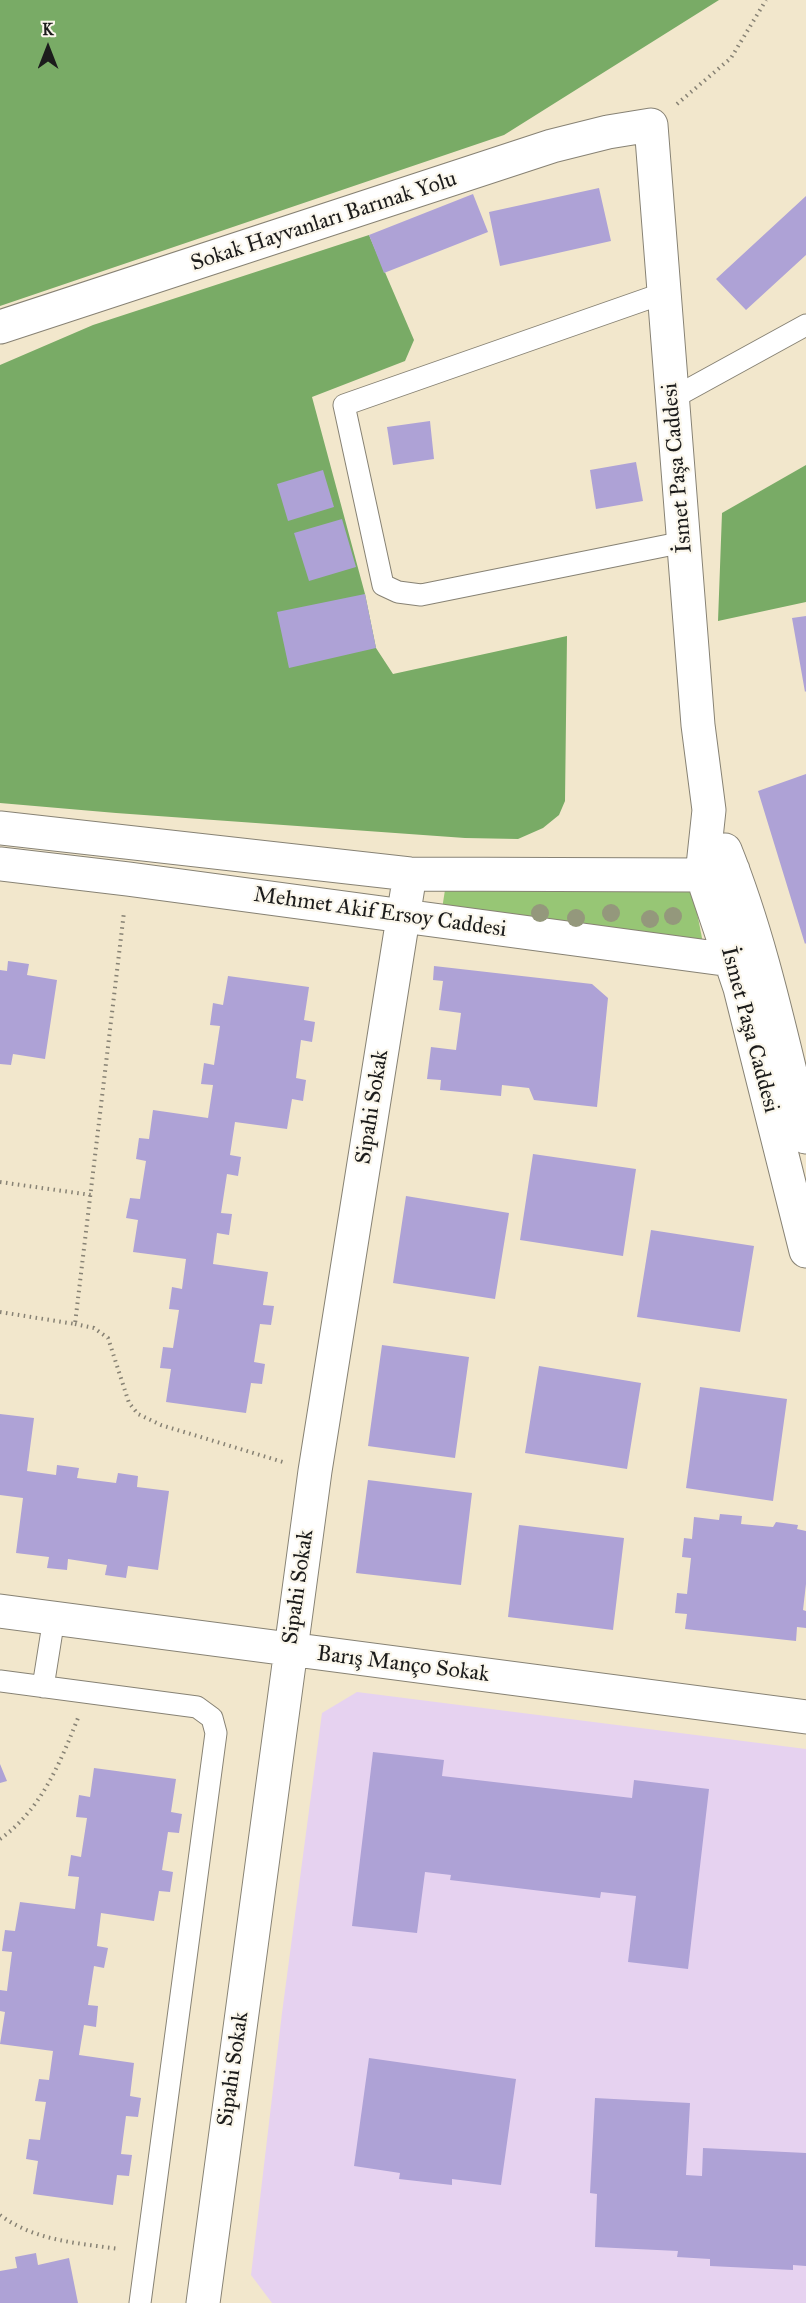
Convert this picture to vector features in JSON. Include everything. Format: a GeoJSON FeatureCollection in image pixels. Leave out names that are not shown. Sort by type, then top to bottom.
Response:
{"type":"FeatureCollection","features":[{"type":"Feature","properties":{"kind":"street","name":"İsmet Paşa Caddesi"},"geometry":{"type":"LineString","coordinates":[[651,125],[698,725],[718,873],[806,1137]]}},
{"type":"Feature","properties":{"kind":"street","name":"Sokak Hayvanları Barınak Yolu"},"geometry":{"type":"LineString","coordinates":[[0,327],[552,146],[608,132],[651,125]]}},
{"type":"Feature","properties":{"kind":"street","name":"Mehmet Akif Ersoy Caddesi"},"geometry":{"type":"LineString","coordinates":[[0,828],[410,874],[718,873]]}},
{"type":"Feature","properties":{"kind":"street","name":"Mehmet Akif Ersoy Caddesi"},"geometry":{"type":"LineString","coordinates":[[0,864],[746,960]]}},
{"type":"Feature","properties":{"kind":"street","name":"Sipahi Sokak"},"geometry":{"type":"LineString","coordinates":[[202,2303],[315,1471],[410,874]]}},
{"type":"Feature","properties":{"kind":"street","name":"İsmet Paşa Caddesi"},"geometry":{"type":"LineString","coordinates":[[746,960],[740,988],[806,1251]]}},
{"type":"Feature","properties":{"kind":"street","name":"Barış Manço Sokak"},"geometry":{"type":"LineString","coordinates":[[0,1611],[806,1717]]}},
{"type":"Feature","properties":{"kind":"lane"},"geometry":{"type":"LineString","coordinates":[[664,293],[344,405],[383,585],[398,592],[421,595],[684,542]]}},
{"type":"Feature","properties":{"kind":"lane"},"geometry":{"type":"LineString","coordinates":[[673,398],[806,325]]}},
{"type":"Feature","properties":{"kind":"lane"},"geometry":{"type":"LineString","coordinates":[[43,1687],[54,1618]]}},
{"type":"Feature","properties":{"kind":"lane"},"geometry":{"type":"LineString","coordinates":[[0,1681],[197,1707],[212,1718],[216,1733],[140,2303]]}},
{"type":"Feature","properties":{"kind":"path"},"geometry":{"type":"LineString","coordinates":[[651,125],[731,58],[766,0]]}},
{"type":"Feature","properties":{"kind":"path"},"geometry":{"type":"LineString","coordinates":[[75,1324],[128,879]]}},
{"type":"Feature","properties":{"kind":"path"},"geometry":{"type":"LineString","coordinates":[[0,1182],[91,1195]]}},
{"type":"Feature","properties":{"kind":"path"},"geometry":{"type":"LineString","coordinates":[[0,1312],[94,1328],[108,1338],[129,1403],[138,1414],[161,1425],[315,1471]]}},
{"type":"Feature","properties":{"kind":"path"},"geometry":{"type":"LineString","coordinates":[[0,1839],[30,1811],[51,1781],[89,1692]]}},
{"type":"Feature","properties":{"kind":"path"},"geometry":{"type":"LineString","coordinates":[[0,2215],[31,2233],[53,2239],[147,2253]]}},
{"type":"Feature","properties":{"kind":"shaded area"},"geometry":{"type":"Polygon","coordinates":[[[357,1692],[806,1749],[806,2303],[272,2303],[251,2275],[282,2013],[322,1713],[357,1692]]]}},
{"type":"Feature","properties":{"kind":"green space"},"geometry":{"type":"Polygon","coordinates":[[[0,0],[719,0],[504,135],[0,306],[0,0]]]}},
{"type":"Feature","properties":{"kind":"green space"},"geometry":{"type":"Polygon","coordinates":[[[369,235],[414,340],[405,361],[312,397],[365,594],[376,648],[393,674],[567,636],[565,801],[559,815],[543,828],[518,839],[465,838],[0,803],[0,365],[93,325],[369,235]]]}},
{"type":"Feature","properties":{"kind":"green space"},"geometry":{"type":"Polygon","coordinates":[[[806,465],[806,602],[718,621],[722,513],[806,465]]]}},
{"type":"Feature","properties":{"kind":"green space"},"geometry":{"type":"Polygon","coordinates":[[[692,887],[703,943],[442,909],[445,890],[692,887]]]}},
{"type":"Feature","properties":{"kind":"building"},"geometry":{"type":"Polygon","coordinates":[[[599,188],[611,241],[500,266],[489,212],[599,188]]]}},
{"type":"Feature","properties":{"kind":"building"},"geometry":{"type":"Polygon","coordinates":[[[473,194],[488,232],[384,273],[369,235],[473,194]]]}},
{"type":"Feature","properties":{"kind":"building"},"geometry":{"type":"Polygon","coordinates":[[[806,196],[806,255],[746,310],[716,279],[806,196]]]}},
{"type":"Feature","properties":{"kind":"building"},"geometry":{"type":"Polygon","coordinates":[[[430,421],[434,459],[393,465],[387,427],[430,421]]]}},
{"type":"Feature","properties":{"kind":"building"},"geometry":{"type":"Polygon","coordinates":[[[636,462],[643,501],[596,509],[590,470],[636,462]]]}},
{"type":"Feature","properties":{"kind":"building"},"geometry":{"type":"Polygon","coordinates":[[[323,470],[334,507],[288,521],[277,484],[323,470]]]}},
{"type":"Feature","properties":{"kind":"building"},"geometry":{"type":"Polygon","coordinates":[[[342,519],[356,567],[309,581],[294,533],[342,519]]]}},
{"type":"Feature","properties":{"kind":"building"},"geometry":{"type":"Polygon","coordinates":[[[365,594],[376,648],[289,668],[277,612],[365,594]]]}},
{"type":"Feature","properties":{"kind":"building"},"geometry":{"type":"Polygon","coordinates":[[[806,616],[806,691],[805,692],[792,618],[806,616]]]}},
{"type":"Feature","properties":{"kind":"building"},"geometry":{"type":"Polygon","coordinates":[[[806,774],[806,943],[805,944],[758,791],[806,774]]]}},
{"type":"Feature","properties":{"kind":"building"},"geometry":{"type":"Polygon","coordinates":[[[8,961],[29,964],[27,975],[57,980],[45,1059],[13,1054],[11,1065],[0,1064],[0,970],[7,971],[8,961]]]}},
{"type":"Feature","properties":{"kind":"building"},"geometry":{"type":"Polygon","coordinates":[[[434,966],[592,984],[608,998],[597,1107],[534,1100],[529,1088],[502,1085],[501,1096],[440,1090],[441,1080],[427,1079],[431,1047],[456,1050],[461,1013],[439,1010],[443,981],[433,980],[434,966]]]}},
{"type":"Feature","properties":{"kind":"building"},"geometry":{"type":"Polygon","coordinates":[[[228,976],[309,987],[304,1020],[315,1022],[312,1042],[301,1040],[296,1078],[306,1080],[303,1101],[292,1099],[287,1129],[235,1122],[230,1155],[241,1157],[238,1176],[227,1174],[221,1213],[232,1214],[229,1235],[217,1233],[213,1264],[268,1272],[263,1305],[274,1306],[271,1325],[260,1324],[254,1362],[265,1364],[262,1384],[251,1383],[246,1413],[166,1402],[171,1369],[160,1368],[163,1347],[173,1348],[179,1310],[169,1309],[172,1287],[182,1289],[186,1259],[133,1252],[138,1220],[126,1218],[130,1198],[140,1199],[146,1161],[136,1159],[139,1138],[149,1139],[153,1110],[208,1118],[213,1085],[201,1084],[204,1063],[214,1065],[220,1026],[210,1025],[213,1003],[223,1005],[228,976]]]}},
{"type":"Feature","properties":{"kind":"building"},"geometry":{"type":"Polygon","coordinates":[[[533,1154],[636,1169],[623,1256],[520,1240],[533,1154]]]}},
{"type":"Feature","properties":{"kind":"building"},"geometry":{"type":"Polygon","coordinates":[[[406,1196],[509,1213],[495,1299],[393,1283],[406,1196]]]}},
{"type":"Feature","properties":{"kind":"building"},"geometry":{"type":"Polygon","coordinates":[[[651,1230],[754,1246],[740,1332],[637,1317],[651,1230]]]}},
{"type":"Feature","properties":{"kind":"building"},"geometry":{"type":"Polygon","coordinates":[[[382,1345],[469,1357],[455,1458],[368,1446],[382,1345]]]}},
{"type":"Feature","properties":{"kind":"building"},"geometry":{"type":"Polygon","coordinates":[[[539,1366],[641,1383],[627,1469],[525,1453],[539,1366]]]}},
{"type":"Feature","properties":{"kind":"building"},"geometry":{"type":"Polygon","coordinates":[[[700,1387],[787,1399],[773,1501],[686,1488],[700,1387]]]}},
{"type":"Feature","properties":{"kind":"building"},"geometry":{"type":"Polygon","coordinates":[[[0,1414],[34,1418],[27,1471],[56,1475],[57,1465],[79,1468],[77,1478],[116,1483],[118,1473],[138,1476],[137,1487],[169,1491],[158,1570],[128,1566],[126,1578],[105,1575],[107,1565],[68,1559],[67,1570],[47,1568],[49,1557],[16,1553],[23,1498],[0,1495],[0,1414]]]}},
{"type":"Feature","properties":{"kind":"building"},"geometry":{"type":"Polygon","coordinates":[[[368,1480],[472,1493],[461,1585],[356,1573],[368,1480]]]}},
{"type":"Feature","properties":{"kind":"building"},"geometry":{"type":"Polygon","coordinates":[[[720,1514],[742,1516],[741,1524],[773,1527],[776,1522],[798,1525],[797,1529],[806,1531],[806,1584],[803,1610],[806,1611],[806,1628],[797,1627],[796,1641],[685,1629],[687,1614],[675,1613],[677,1593],[687,1594],[691,1558],[682,1557],[684,1538],[692,1539],[694,1517],[719,1520],[720,1514]]]}},
{"type":"Feature","properties":{"kind":"building"},"geometry":{"type":"Polygon","coordinates":[[[519,1525],[624,1538],[613,1630],[508,1617],[519,1525]]]}},
{"type":"Feature","properties":{"kind":"building"},"geometry":{"type":"Polygon","coordinates":[[[373,1752],[444,1760],[442,1776],[632,1798],[634,1780],[709,1789],[688,1969],[628,1962],[636,1896],[601,1892],[600,1898],[450,1880],[451,1875],[425,1872],[417,1933],[352,1926],[373,1752]]]}},
{"type":"Feature","properties":{"kind":"building"},"geometry":{"type":"Polygon","coordinates":[[[0,1764],[7,1781],[0,1783],[0,1764]]]}},
{"type":"Feature","properties":{"kind":"building"},"geometry":{"type":"Polygon","coordinates":[[[94,1768],[176,1779],[171,1812],[182,1814],[179,1833],[168,1832],[162,1870],[173,1872],[170,1892],[159,1891],[154,1921],[101,1913],[97,1946],[108,1948],[104,1968],[94,1966],[88,2005],[98,2006],[96,2027],[84,2025],[79,2055],[134,2063],[130,2096],[141,2098],[138,2117],[126,2116],[121,2154],[132,2155],[129,2176],[117,2175],[113,2205],[33,2194],[38,2161],[26,2159],[29,2139],[40,2140],[46,2102],[35,2101],[39,2079],[49,2080],[53,2051],[0,2044],[5,2012],[0,2011],[0,1990],[7,1991],[12,1952],[2,1951],[5,1930],[15,1931],[20,1902],[75,1909],[79,1877],[68,1876],[71,1855],[81,1857],[87,1818],[76,1817],[79,1795],[90,1797],[94,1768]]]}},
{"type":"Feature","properties":{"kind":"building"},"geometry":{"type":"Polygon","coordinates":[[[369,2058],[516,2079],[501,2185],[452,2179],[452,2185],[399,2179],[400,2173],[354,2166],[369,2058]]]}},
{"type":"Feature","properties":{"kind":"building"},"geometry":{"type":"Polygon","coordinates":[[[595,2098],[690,2103],[686,2175],[702,2176],[703,2148],[806,2153],[806,2266],[793,2265],[793,2270],[710,2266],[710,2259],[677,2257],[678,2251],[595,2247],[597,2194],[590,2193],[595,2098]]]}},
{"type":"Feature","properties":{"kind":"building"},"geometry":{"type":"Polygon","coordinates":[[[36,2253],[38,2265],[69,2258],[78,2303],[0,2303],[0,2271],[17,2268],[15,2257],[36,2253]]]}}]}
